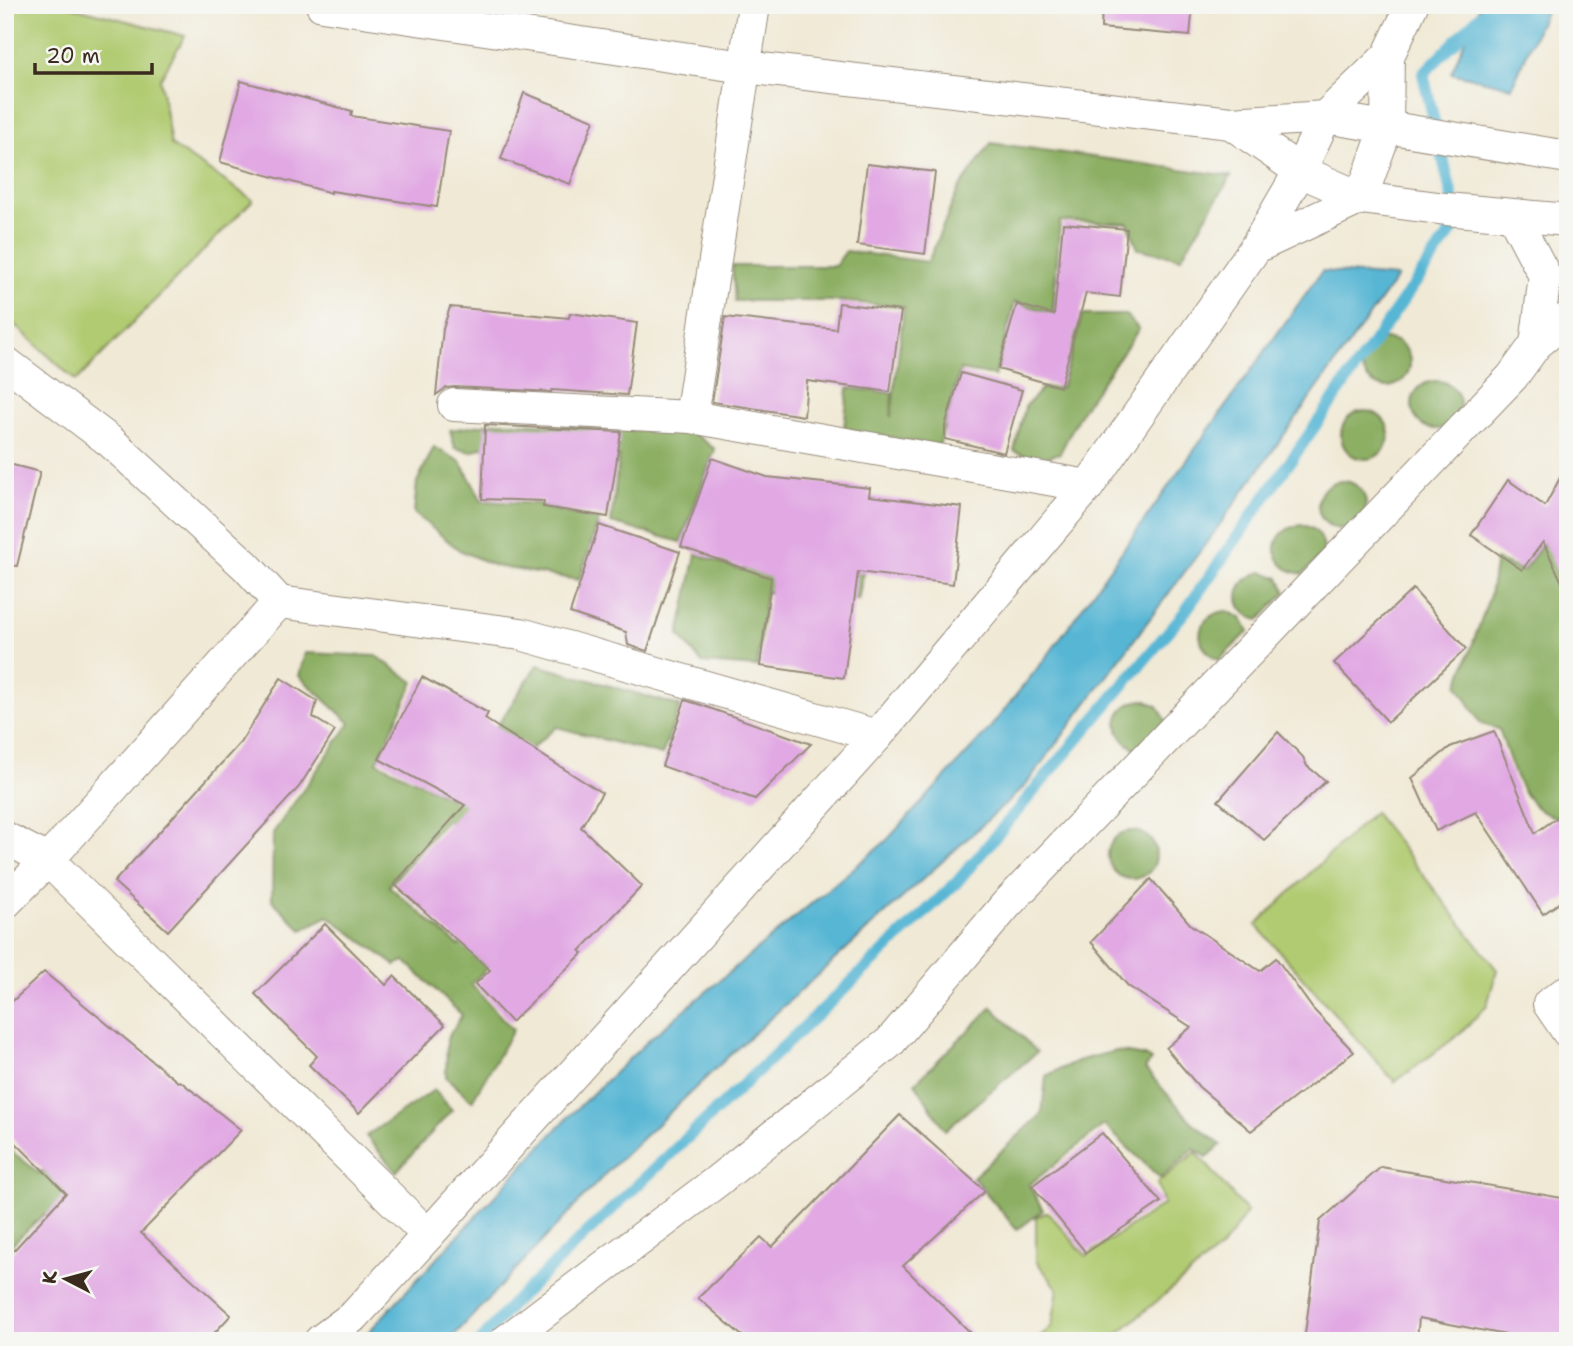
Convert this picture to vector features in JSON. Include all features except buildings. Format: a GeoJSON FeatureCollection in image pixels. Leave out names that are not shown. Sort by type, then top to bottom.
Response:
{"type":"FeatureCollection","features":[{"type":"Feature","properties":{"kind":"street"},"geometry":{"type":"LineString","coordinates":[[322,5],[744,67],[1231,123],[1325,117],[1568,157]]}},
{"type":"Feature","properties":{"kind":"street"},"geometry":{"type":"LineString","coordinates":[[691,416],[754,5]]}},
{"type":"Feature","properties":{"kind":"street"},"geometry":{"type":"LineString","coordinates":[[320,1341],[355,1315],[877,736],[1088,486],[1255,247],[1300,172],[1325,117],[1388,56],[1412,5]]}},
{"type":"Feature","properties":{"kind":"street"},"geometry":{"type":"LineString","coordinates":[[1255,247],[1360,198],[1387,126],[1388,56]]}},
{"type":"Feature","properties":{"kind":"street"},"geometry":{"type":"LineString","coordinates":[[1231,123],[1300,172],[1360,198],[1568,220]]}},
{"type":"Feature","properties":{"kind":"street"},"geometry":{"type":"LineString","coordinates":[[1514,216],[1545,276],[1536,344]]}},
{"type":"Feature","properties":{"kind":"street"},"geometry":{"type":"LineString","coordinates":[[506,1341],[716,1182],[890,1042],[1006,905],[1512,377],[1536,344],[1568,318]]}},
{"type":"Feature","properties":{"kind":"street"},"geometry":{"type":"LineString","coordinates":[[5,362],[111,442],[246,566],[279,602],[521,634],[877,736]]}},
{"type":"Feature","properties":{"kind":"street"},"geometry":{"type":"LineString","coordinates":[[454,405],[691,416],[1088,486]]}},
{"type":"Feature","properties":{"kind":"street"},"geometry":{"type":"LineString","coordinates":[[5,903],[48,860],[279,602]]}},
{"type":"Feature","properties":{"kind":"street"},"geometry":{"type":"LineString","coordinates":[[5,838],[48,860],[428,1235]]}},
{"type":"Feature","properties":{"kind":"street"},"geometry":{"type":"LineString","coordinates":[[1568,991],[1549,1004],[1568,1032]]}},
{"type":"Feature","properties":{"kind":"green space"},"geometry":{"type":"Polygon","coordinates":[[[5,5],[65,5],[185,36],[160,79],[171,145],[253,200],[76,381],[5,316],[5,5]]]}},
{"type":"Feature","properties":{"kind":"green space"},"geometry":{"type":"Polygon","coordinates":[[[991,143],[1231,176],[1181,258],[1138,249],[1128,223],[1060,221],[1053,313],[1015,302],[995,376],[960,370],[939,446],[844,429],[848,388],[892,393],[891,418],[904,307],[837,301],[735,301],[732,266],[835,266],[846,251],[928,262],[958,190],[991,143]]]}},
{"type":"Feature","properties":{"kind":"green space"},"geometry":{"type":"Polygon","coordinates":[[[1082,315],[1126,315],[1139,329],[1082,410],[1060,453],[1038,460],[1014,451],[1025,407],[1042,388],[1061,388],[1082,315]]]}},
{"type":"Feature","properties":{"kind":"green space"},"geometry":{"type":"Polygon","coordinates":[[[1386,339],[1395,340],[1403,346],[1409,354],[1409,372],[1403,380],[1395,386],[1386,387],[1377,386],[1369,380],[1363,372],[1362,363],[1363,354],[1369,346],[1377,340],[1386,339]]]}},
{"type":"Feature","properties":{"kind":"green space"},"geometry":{"type":"Polygon","coordinates":[[[1436,381],[1453,388],[1460,405],[1453,422],[1436,429],[1419,422],[1412,405],[1419,388],[1436,381]]]}},
{"type":"Feature","properties":{"kind":"green space"},"geometry":{"type":"Polygon","coordinates":[[[1365,411],[1374,412],[1382,418],[1388,426],[1388,444],[1382,452],[1374,458],[1365,459],[1356,458],[1348,452],[1342,444],[1341,435],[1342,426],[1348,418],[1356,412],[1365,411]]]}},
{"type":"Feature","properties":{"kind":"green space"},"geometry":{"type":"Polygon","coordinates":[[[499,422],[693,433],[715,449],[681,542],[611,523],[619,457],[544,444],[504,443],[472,452],[455,448],[450,430],[499,422]]]}},
{"type":"Feature","properties":{"kind":"green space"},"geometry":{"type":"Polygon","coordinates":[[[434,447],[461,462],[482,501],[540,504],[542,507],[599,520],[579,580],[495,566],[459,550],[414,513],[417,482],[434,447]]]}},
{"type":"Feature","properties":{"kind":"green space"},"geometry":{"type":"Polygon","coordinates":[[[1342,481],[1359,488],[1366,505],[1359,522],[1342,529],[1325,522],[1318,505],[1325,488],[1342,481]]]}},
{"type":"Feature","properties":{"kind":"green space"},"geometry":{"type":"Polygon","coordinates":[[[1568,510],[1568,564],[1556,572],[1568,601],[1568,809],[1555,817],[1533,804],[1512,768],[1499,729],[1481,724],[1458,685],[1490,595],[1496,560],[1523,571],[1568,510]]]}},
{"type":"Feature","properties":{"kind":"green space"},"geometry":{"type":"Polygon","coordinates":[[[1302,525],[1319,534],[1324,553],[1303,574],[1291,571],[1283,565],[1276,549],[1282,533],[1302,525]]]}},
{"type":"Feature","properties":{"kind":"green space"},"geometry":{"type":"Polygon","coordinates":[[[696,554],[742,570],[762,559],[864,570],[858,600],[815,593],[810,600],[766,592],[757,667],[702,663],[679,635],[696,554]]]}},
{"type":"Feature","properties":{"kind":"green space"},"geometry":{"type":"Polygon","coordinates":[[[1264,572],[1279,578],[1286,592],[1259,620],[1242,610],[1238,594],[1246,580],[1264,572]]]}},
{"type":"Feature","properties":{"kind":"green space"},"geometry":{"type":"Polygon","coordinates":[[[1227,611],[1241,618],[1249,631],[1219,660],[1204,647],[1200,632],[1208,618],[1227,611]]]}},
{"type":"Feature","properties":{"kind":"green space"},"geometry":{"type":"Polygon","coordinates":[[[305,653],[376,656],[414,682],[377,762],[450,798],[537,665],[680,706],[662,755],[557,727],[535,745],[487,816],[476,824],[445,821],[389,886],[459,946],[531,866],[544,913],[471,984],[513,1030],[472,1101],[446,1077],[447,1039],[462,1015],[405,961],[395,965],[328,916],[302,930],[272,900],[273,833],[350,723],[299,676],[305,653]]]}},
{"type":"Feature","properties":{"kind":"green space"},"geometry":{"type":"Polygon","coordinates":[[[1144,700],[1158,706],[1166,721],[1136,749],[1121,736],[1118,720],[1125,707],[1144,700]]]}},
{"type":"Feature","properties":{"kind":"green space"},"geometry":{"type":"Polygon","coordinates":[[[1374,812],[1497,970],[1487,1005],[1461,1033],[1395,1082],[1256,925],[1374,812]]]}},
{"type":"Feature","properties":{"kind":"green space"},"geometry":{"type":"Polygon","coordinates":[[[1132,831],[1141,832],[1149,838],[1155,846],[1155,864],[1149,872],[1141,878],[1132,879],[1123,878],[1115,872],[1109,864],[1108,855],[1109,846],[1115,838],[1123,832],[1132,831]]]}},
{"type":"Feature","properties":{"kind":"green space"},"geometry":{"type":"Polygon","coordinates":[[[992,1007],[1037,1052],[945,1130],[915,1083],[992,1007]]]}},
{"type":"Feature","properties":{"kind":"green space"},"geometry":{"type":"Polygon","coordinates":[[[1116,1051],[1144,1056],[1151,1060],[1145,1069],[1192,1122],[1221,1145],[1207,1157],[1194,1149],[1160,1178],[1104,1125],[1029,1185],[1043,1210],[1017,1230],[973,1177],[1042,1114],[1046,1076],[1077,1061],[1116,1051]]]}},
{"type":"Feature","properties":{"kind":"green space"},"geometry":{"type":"Polygon","coordinates":[[[434,1090],[452,1110],[396,1172],[366,1136],[434,1090]]]}},
{"type":"Feature","properties":{"kind":"green space"},"geometry":{"type":"Polygon","coordinates":[[[5,1146],[39,1173],[62,1161],[105,1270],[44,1214],[5,1251],[5,1146]]]}},
{"type":"Feature","properties":{"kind":"green space"},"geometry":{"type":"Polygon","coordinates":[[[1196,1152],[1247,1212],[1222,1247],[1109,1341],[1036,1341],[1052,1326],[1058,1289],[1036,1261],[1036,1217],[1048,1212],[1086,1256],[1164,1204],[1157,1183],[1196,1152]]]}},
{"type":"Feature","properties":{"kind":"water"},"geometry":{"type":"Polygon","coordinates":[[[1480,5],[1548,5],[1512,87],[1451,73],[1480,5]]]}},
{"type":"Feature","properties":{"kind":"water"},"geometry":{"type":"Polygon","coordinates":[[[1322,271],[1397,277],[1213,534],[1025,786],[731,1054],[608,1171],[449,1341],[360,1341],[568,1117],[651,1038],[886,841],[985,734],[1051,651],[1322,271]]]}},
{"type":"Feature","properties":{"kind":"waterway"},"geometry":{"type":"LineString","coordinates":[[481,1341],[512,1304],[957,882],[1184,613],[1458,222],[1423,74],[1491,5]]}}]}
